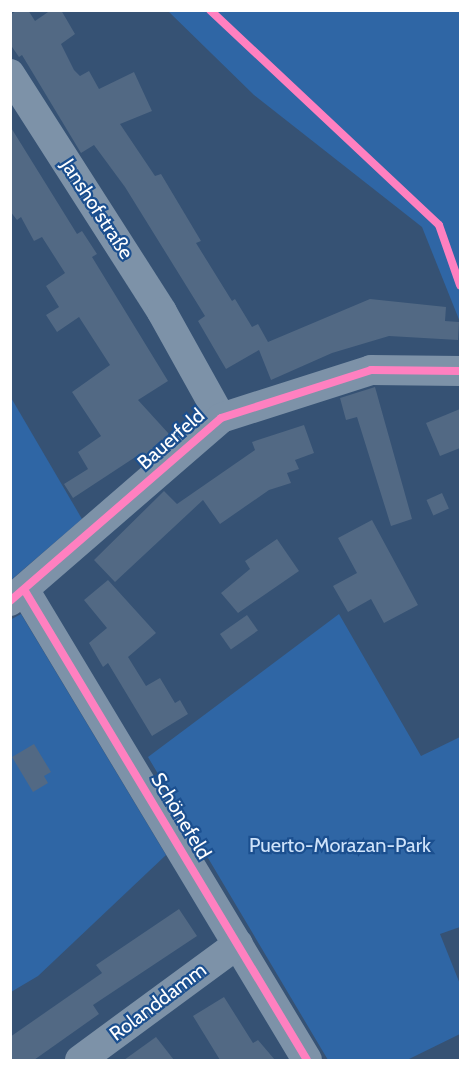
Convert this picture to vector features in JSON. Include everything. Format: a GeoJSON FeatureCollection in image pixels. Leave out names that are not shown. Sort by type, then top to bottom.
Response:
{"type":"FeatureCollection","features":[{"type":"Feature","properties":{"kind":"street","name":"Janshofstraße"},"geometry":{"type":"LineString","coordinates":[[10,74],[182,345],[220,418]]}},
{"type":"Feature","properties":{"kind":"street","name":"Bauerfeld"},"geometry":{"type":"LineString","coordinates":[[18,596],[220,418],[371,370],[460,371]]}},
{"type":"Feature","properties":{"kind":"street","name":"Schönefeld"},"geometry":{"type":"LineString","coordinates":[[18,596],[238,944],[307,1060]]}},
{"type":"Feature","properties":{"kind":"street","name":"Rolanddamm"},"geometry":{"type":"LineString","coordinates":[[80,1060],[238,944]]}},
{"type":"Feature","properties":{"kind":"green space"},"geometry":{"type":"Polygon","coordinates":[[[168,11],[460,11],[460,322],[422,227],[254,95],[168,11]]]}},
{"type":"Feature","properties":{"kind":"green space"},"geometry":{"type":"Polygon","coordinates":[[[10,396],[82,519],[11,580],[10,580],[10,396]]]}},
{"type":"Feature","properties":{"kind":"green space"},"geometry":{"type":"Polygon","coordinates":[[[21,614],[166,855],[38,976],[11,992],[10,620],[21,614]]]}},
{"type":"Feature","properties":{"kind":"green space","name":"Puerto-Morazan-Park"},"geometry":{"type":"Polygon","coordinates":[[[339,614],[421,756],[460,737],[460,927],[440,934],[460,984],[460,1034],[407,1060],[328,1060],[148,757],[339,614]]]}},
{"type":"Feature","properties":{"kind":"building"},"geometry":{"type":"Polygon","coordinates":[[[18,10],[28,10],[35,21],[51,10],[61,10],[75,34],[61,44],[74,70],[80,76],[89,71],[99,89],[134,72],[152,111],[120,124],[155,176],[161,174],[201,241],[196,243],[232,301],[235,299],[252,327],[258,324],[268,342],[370,299],[446,307],[445,321],[459,322],[458,340],[389,336],[332,353],[271,380],[259,350],[226,369],[198,321],[205,316],[125,187],[94,145],[81,153],[22,55],[19,57],[10,44],[10,15],[18,10]]]}},
{"type":"Feature","properties":{"kind":"building"},"geometry":{"type":"Polygon","coordinates":[[[10,126],[77,234],[82,231],[97,254],[92,257],[168,381],[138,400],[169,434],[143,457],[140,454],[73,498],[64,484],[88,469],[78,452],[101,436],[72,392],[110,365],[79,317],[57,332],[46,315],[59,307],[46,286],[65,273],[42,237],[34,241],[21,217],[17,220],[10,211],[10,126]]]}},
{"type":"Feature","properties":{"kind":"building"},"geometry":{"type":"Polygon","coordinates":[[[375,387],[412,519],[391,526],[357,417],[346,420],[340,398],[375,387]]]}},
{"type":"Feature","properties":{"kind":"building"},"geometry":{"type":"Polygon","coordinates":[[[460,409],[460,448],[440,456],[426,423],[460,409]]]}},
{"type":"Feature","properties":{"kind":"building"},"geometry":{"type":"Polygon","coordinates":[[[304,425],[314,453],[295,460],[299,469],[287,473],[291,483],[269,490],[220,524],[203,500],[115,582],[94,560],[164,491],[177,504],[255,450],[252,442],[304,425]]]}},
{"type":"Feature","properties":{"kind":"building"},"geometry":{"type":"Polygon","coordinates":[[[442,493],[449,509],[433,515],[426,500],[442,493]]]}},
{"type":"Feature","properties":{"kind":"building"},"geometry":{"type":"Polygon","coordinates":[[[372,520],[418,605],[384,623],[371,599],[348,612],[333,586],[357,573],[338,538],[372,520]]]}},
{"type":"Feature","properties":{"kind":"building"},"geometry":{"type":"Polygon","coordinates":[[[277,539],[299,571],[238,613],[221,593],[250,569],[245,561],[277,539]]]}},
{"type":"Feature","properties":{"kind":"building"},"geometry":{"type":"Polygon","coordinates":[[[108,580],[156,633],[128,657],[146,686],[160,678],[175,703],[180,700],[188,714],[152,736],[108,663],[103,667],[89,643],[107,628],[84,600],[108,580]]]}},
{"type":"Feature","properties":{"kind":"building"},"geometry":{"type":"Polygon","coordinates":[[[247,615],[258,631],[231,649],[220,634],[247,615]]]}},
{"type":"Feature","properties":{"kind":"building"},"geometry":{"type":"Polygon","coordinates":[[[34,744],[51,772],[44,776],[48,783],[33,792],[12,757],[34,744]]]}},
{"type":"Feature","properties":{"kind":"building"},"geometry":{"type":"Polygon","coordinates":[[[179,909],[197,936],[93,1005],[99,1014],[34,1060],[10,1060],[10,1037],[102,973],[96,965],[179,909]]]}},
{"type":"Feature","properties":{"kind":"building"},"geometry":{"type":"Polygon","coordinates":[[[224,997],[253,1043],[258,1040],[275,1060],[220,1060],[193,1016],[224,997]]]}},
{"type":"Feature","properties":{"kind":"building"},"geometry":{"type":"Polygon","coordinates":[[[156,1037],[174,1060],[124,1060],[156,1037]]]}},
{"type":"Feature","properties":{"kind":"cycle path"},"geometry":{"type":"LineString","coordinates":[[210,10],[439,225],[460,285]]}},
{"type":"Feature","properties":{"kind":"cycle path"},"geometry":{"type":"LineString","coordinates":[[10,601],[221,418],[371,370],[460,371]]}},
{"type":"Feature","properties":{"kind":"cycle path"},"geometry":{"type":"LineString","coordinates":[[25,591],[307,1060]]}}]}
